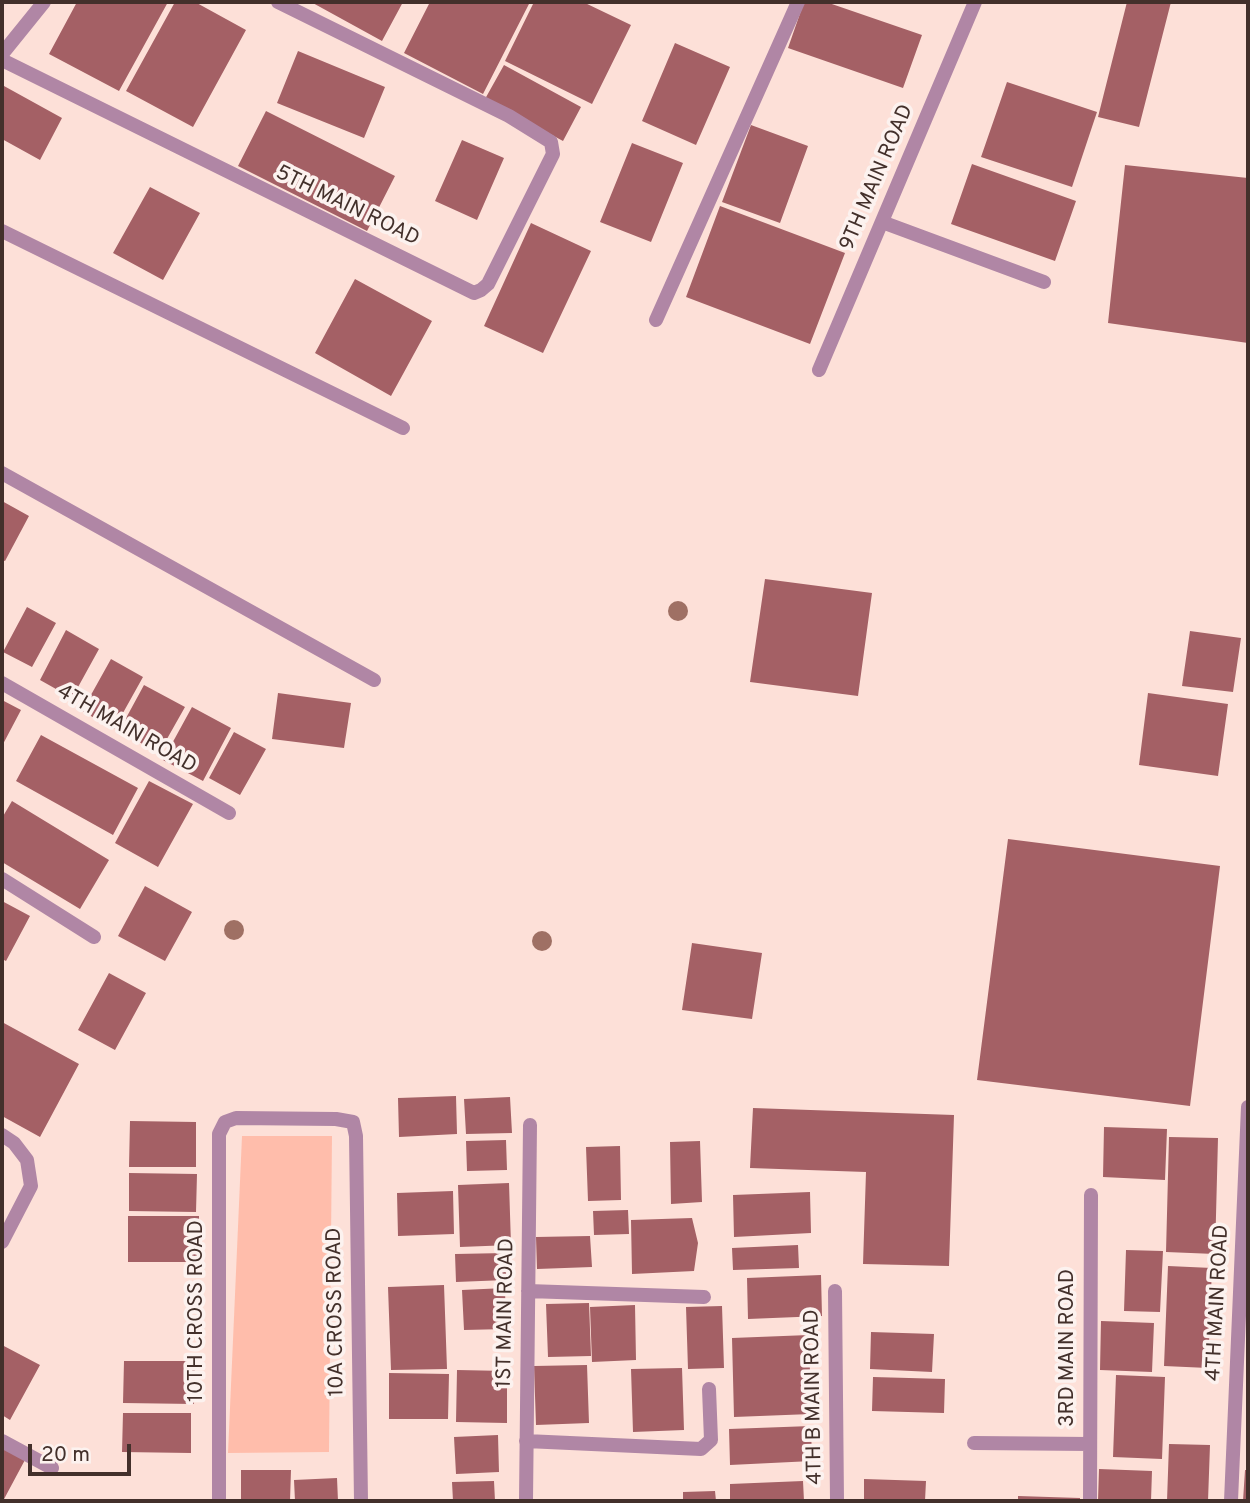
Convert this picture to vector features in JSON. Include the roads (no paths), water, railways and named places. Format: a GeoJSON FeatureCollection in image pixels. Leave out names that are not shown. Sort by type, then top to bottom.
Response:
{"type":"FeatureCollection","features":[{"type":"Feature","properties":{"kind":"street"},"geometry":{"type":"LineString","coordinates":[[2,54],[44,2]]}},
{"type":"Feature","properties":{"kind":"street","name":"5TH MAIN ROAD"},"geometry":{"type":"LineString","coordinates":[[2,60],[474,293],[481,290],[488,284],[552,154],[551,142],[509,116],[278,2]]}},
{"type":"Feature","properties":{"kind":"street"},"geometry":{"type":"LineString","coordinates":[[656,320],[798,2]]}},
{"type":"Feature","properties":{"kind":"street","name":"9TH MAIN ROAD"},"geometry":{"type":"LineString","coordinates":[[819,370],[975,2]]}},
{"type":"Feature","properties":{"kind":"street"},"geometry":{"type":"LineString","coordinates":[[882,222],[1044,282]]}},
{"type":"Feature","properties":{"kind":"street"},"geometry":{"type":"LineString","coordinates":[[2,231],[403,428]]}},
{"type":"Feature","properties":{"kind":"street"},"geometry":{"type":"LineString","coordinates":[[2,473],[374,680]]}},
{"type":"Feature","properties":{"kind":"street","name":"4TH MAIN ROAD"},"geometry":{"type":"LineString","coordinates":[[2,683],[229,813]]}},
{"type":"Feature","properties":{"kind":"street"},"geometry":{"type":"LineString","coordinates":[[2,879],[93,937]]}},
{"type":"Feature","properties":{"kind":"street","name":"4TH MAIN ROAD"},"geometry":{"type":"LineString","coordinates":[[1231,1501],[1248,1107]]}},
{"type":"Feature","properties":{"kind":"street","name":"10TH CROSS ROAD"},"geometry":{"type":"LineString","coordinates":[[219,1501],[219,1134],[225,1122],[236,1118],[336,1119],[353,1122]]}},
{"type":"Feature","properties":{"kind":"street","name":"10A CROSS ROAD"},"geometry":{"type":"LineString","coordinates":[[353,1122],[356,1136],[361,1501]]}},
{"type":"Feature","properties":{"kind":"street","name":"1ST MAIN ROAD"},"geometry":{"type":"LineString","coordinates":[[526,1501],[530,1125]]}},
{"type":"Feature","properties":{"kind":"street"},"geometry":{"type":"LineString","coordinates":[[2,1135],[14,1143],[27,1160],[31,1186],[2,1242]]}},
{"type":"Feature","properties":{"kind":"street","name":"3RD MAIN ROAD"},"geometry":{"type":"LineString","coordinates":[[1090,1501],[1091,1195]]}},
{"type":"Feature","properties":{"kind":"street"},"geometry":{"type":"LineString","coordinates":[[528,1292],[704,1297]]}},
{"type":"Feature","properties":{"kind":"street","name":"4TH B MAIN ROAD"},"geometry":{"type":"LineString","coordinates":[[835,1292],[837,1501]]}},
{"type":"Feature","properties":{"kind":"street"},"geometry":{"type":"LineString","coordinates":[[526,1441],[701,1449],[711,1440],[709,1389]]}},
{"type":"Feature","properties":{"kind":"street"},"geometry":{"type":"LineString","coordinates":[[2,1441],[52,1468]]}},
{"type":"Feature","properties":{"kind":"street"},"geometry":{"type":"LineString","coordinates":[[974,1443],[1090,1444]]}}]}
